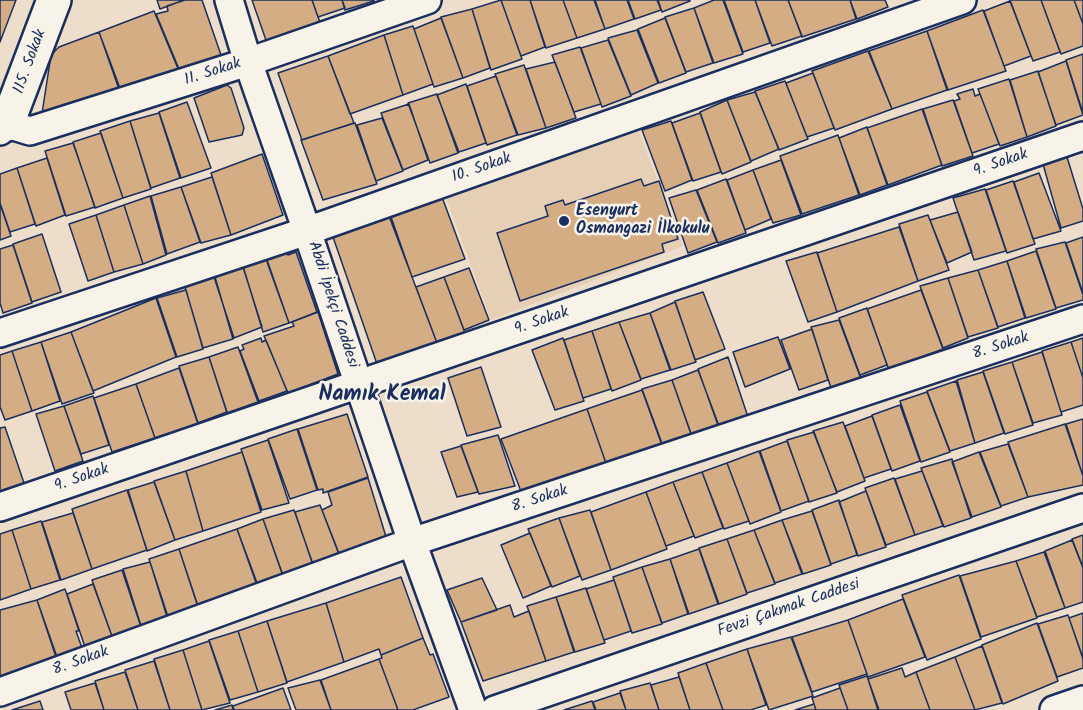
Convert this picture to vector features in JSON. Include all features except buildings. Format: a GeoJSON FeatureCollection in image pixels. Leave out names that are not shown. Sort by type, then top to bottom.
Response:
{"type":"FeatureCollection","features":[{"type":"Feature","properties":{"kind":"street","name":"115. Sokak"},"geometry":{"type":"LineString","coordinates":[[2,125],[54,0]]}},
{"type":"Feature","properties":{"kind":"street","name":"Abdi İpekçi Caddesi"},"geometry":{"type":"LineString","coordinates":[[229,0],[248,62],[412,542],[473,710]]}},
{"type":"Feature","properties":{"kind":"street","name":"11. Sokak"},"geometry":{"type":"LineString","coordinates":[[2,125],[30,131],[248,62],[427,0]]}},
{"type":"Feature","properties":{"kind":"street","name":"10. Sokak"},"geometry":{"type":"LineString","coordinates":[[0,333],[307,231],[962,0]]}},
{"type":"Feature","properties":{"kind":"street","name":"9. Sokak"},"geometry":{"type":"LineString","coordinates":[[0,507],[1083,136]]}},
{"type":"Feature","properties":{"kind":"street","name":"8. Sokak"},"geometry":{"type":"LineString","coordinates":[[0,692],[412,542],[1083,320]]}},
{"type":"Feature","properties":{"kind":"street","name":"Fevzi Çakmak Caddesi"},"geometry":{"type":"LineString","coordinates":[[495,710],[1083,508]]}},
{"type":"Feature","properties":{"kind":"street"},"geometry":{"type":"LineString","coordinates":[[1054,710],[1083,700]]}},
{"type":"Feature","properties":{"kind":"shaded area","name":"Esenyurt Osmangazi İlkokulu"},"geometry":{"type":"Polygon","coordinates":[[[637,127],[683,246],[491,320],[445,195],[637,127]]]}},
{"type":"Feature","properties":{"kind":"place","name":"Esenyurt Osmangazi İlkokulu"},"geometry":{"type":"Point","coordinates":[564,221]}},
{"type":"Feature","properties":{"kind":"district","name":"Namık Kemal"},"geometry":{"type":"Point","coordinates":[382,396]}}]}
